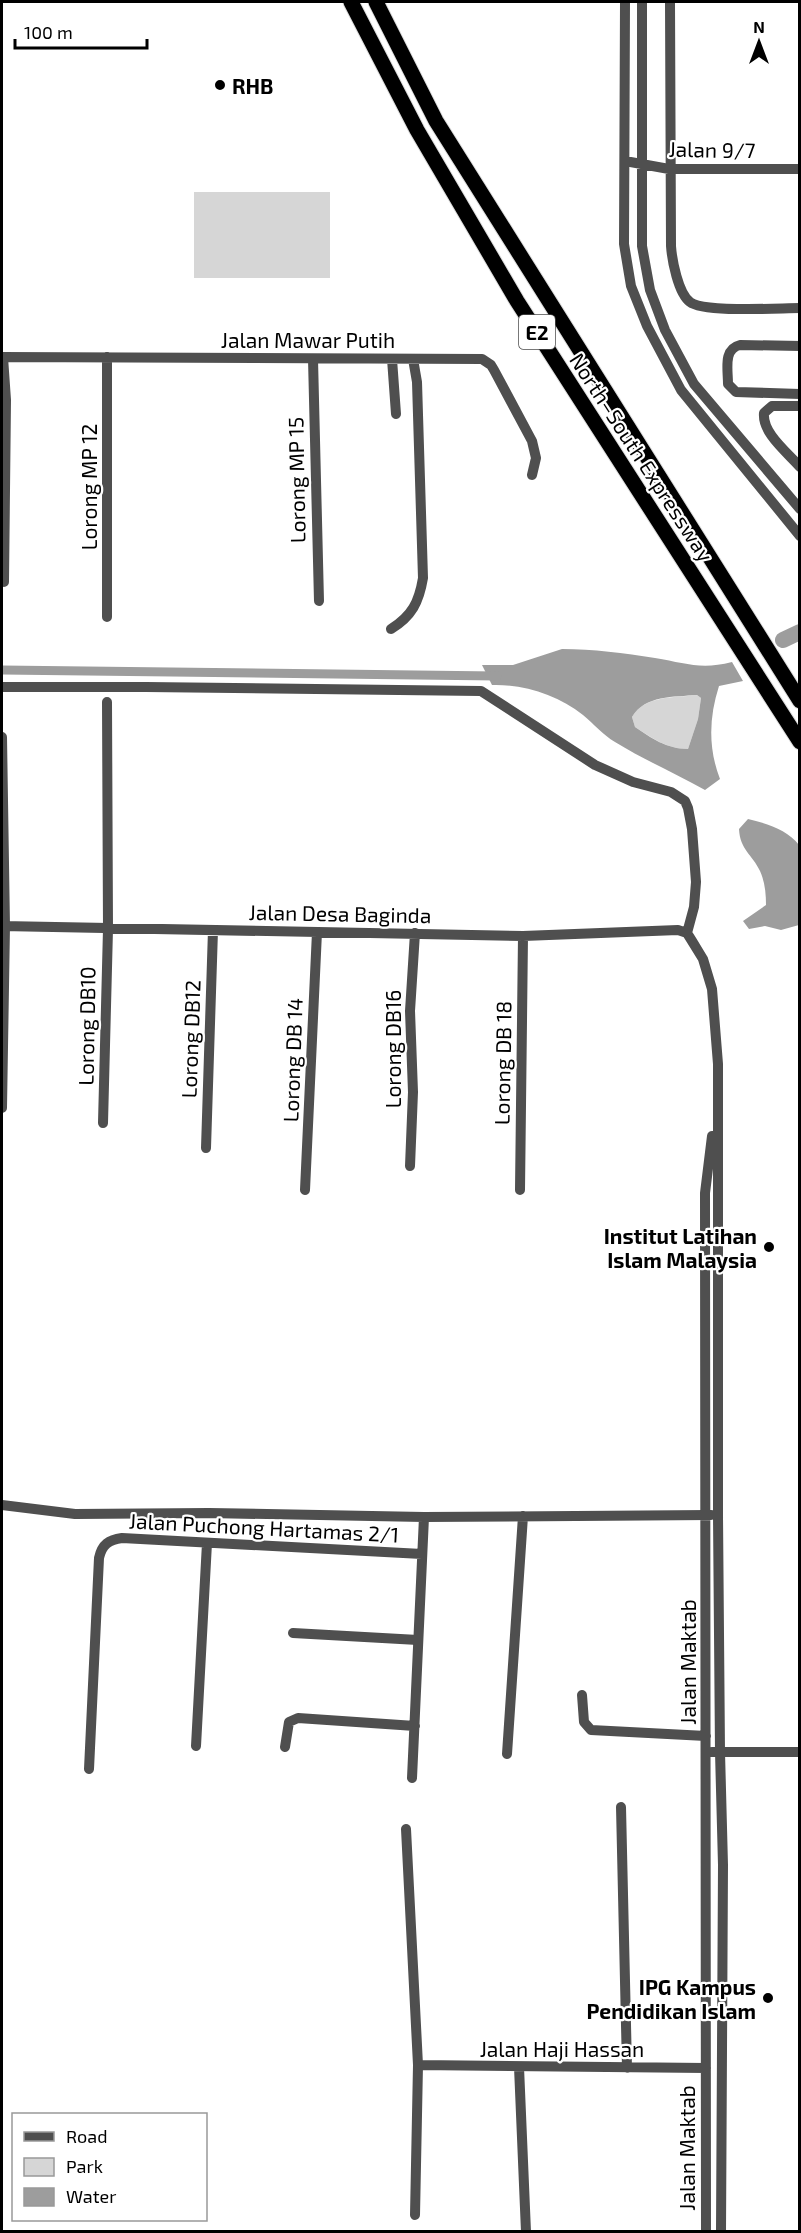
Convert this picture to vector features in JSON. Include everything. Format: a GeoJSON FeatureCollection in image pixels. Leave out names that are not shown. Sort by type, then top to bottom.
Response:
{"type":"FeatureCollection","features":[{"type":"Feature","properties":{"kind":"highway","name":"North–South Expressway"},"geometry":{"type":"LineString","coordinates":[[351,2],[417,130],[517,301],[800,742]]}},
{"type":"Feature","properties":{"kind":"highway","name":"North–South Expressway"},"geometry":{"type":"LineString","coordinates":[[376,2],[436,121],[800,701]]}},
{"type":"Feature","properties":{"kind":"street"},"geometry":{"type":"LineString","coordinates":[[625,2],[624,244],[633,292],[647,326],[681,390],[799,534]]}},
{"type":"Feature","properties":{"kind":"street"},"geometry":{"type":"LineString","coordinates":[[642,2],[642,246],[650,290],[665,330],[694,384],[800,509]]}},
{"type":"Feature","properties":{"kind":"street"},"geometry":{"type":"LineString","coordinates":[[670,2],[669,169],[672,260],[687,299],[701,308],[800,308]]}},
{"type":"Feature","properties":{"kind":"street","name":"Jalan 9/7"},"geometry":{"type":"LineString","coordinates":[[625,161],[669,169],[800,169]]}},
{"type":"Feature","properties":{"kind":"street"},"geometry":{"type":"LineString","coordinates":[[800,346],[740,345],[734,347],[728,354],[728,384],[736,392],[800,394]]}},
{"type":"Feature","properties":{"kind":"street"},"geometry":{"type":"LineString","coordinates":[[2,357],[6,400],[4,582]]}},
{"type":"Feature","properties":{"kind":"street","name":"Jalan Mawar Putih"},"geometry":{"type":"LineString","coordinates":[[2,357],[477,358],[491,365],[532,441],[536,458],[532,475]]}},
{"type":"Feature","properties":{"kind":"street","name":"Lorong MP 12"},"geometry":{"type":"LineString","coordinates":[[107,357],[107,617]]}},
{"type":"Feature","properties":{"kind":"street","name":"Lorong MP 15"},"geometry":{"type":"LineString","coordinates":[[313,359],[319,601]]}},
{"type":"Feature","properties":{"kind":"street"},"geometry":{"type":"LineString","coordinates":[[392,359],[396,414]]}},
{"type":"Feature","properties":{"kind":"street"},"geometry":{"type":"LineString","coordinates":[[391,629],[411,615],[421,592],[423,578],[417,382],[414,359]]}},
{"type":"Feature","properties":{"kind":"street"},"geometry":{"type":"LineString","coordinates":[[797,462],[765,426],[764,413],[772,406],[800,406]]}},
{"type":"Feature","properties":{"kind":"street"},"geometry":{"type":"LineString","coordinates":[[2,687],[481,691],[595,765],[633,782],[671,792],[685,801],[692,829],[696,882],[694,907],[682,932]]}},
{"type":"Feature","properties":{"kind":"street","name":"Lorong DB10"},"geometry":{"type":"LineString","coordinates":[[103,1123],[108,929],[107,702]]}},
{"type":"Feature","properties":{"kind":"street"},"geometry":{"type":"LineString","coordinates":[[2,736],[2,1107]]}},
{"type":"Feature","properties":{"kind":"street","name":"Jalan Desa Baginda"},"geometry":{"type":"LineString","coordinates":[[3,926],[523,936],[682,932]]}},
{"type":"Feature","properties":{"kind":"street","name":"Lorong DB12"},"geometry":{"type":"LineString","coordinates":[[206,1148],[213,930]]}},
{"type":"Feature","properties":{"kind":"street","name":"Lorong DB 14"},"geometry":{"type":"LineString","coordinates":[[305,1190],[317,932]]}},
{"type":"Feature","properties":{"kind":"street","name":"Jalan Maktab"},"geometry":{"type":"LineString","coordinates":[[682,932],[703,959],[712,988],[718,1064],[712,1515],[706,1736],[706,2232]]}},
{"type":"Feature","properties":{"kind":"street","name":"Lorong DB16"},"geometry":{"type":"LineString","coordinates":[[410,1166],[413,1092],[410,1011],[415,933]]}},
{"type":"Feature","properties":{"kind":"street","name":"Lorong DB 18"},"geometry":{"type":"LineString","coordinates":[[520,1190],[523,936]]}},
{"type":"Feature","properties":{"kind":"street"},"geometry":{"type":"LineString","coordinates":[[2,1505],[22,1506],[61,1514],[209,1513],[424,1517],[712,1515]]}},
{"type":"Feature","properties":{"kind":"street","name":"Jalan Maktab"},"geometry":{"type":"LineString","coordinates":[[712,1515],[723,1865],[721,2232]]}},
{"type":"Feature","properties":{"kind":"street"},"geometry":{"type":"LineString","coordinates":[[507,1754],[523,1516]]}},
{"type":"Feature","properties":{"kind":"street"},"geometry":{"type":"LineString","coordinates":[[412,1778],[424,1517]]}},
{"type":"Feature","properties":{"kind":"street","name":"Jalan Puchong Hartamas 2/1"},"geometry":{"type":"LineString","coordinates":[[89,1769],[99,1558],[105,1544],[122,1538],[422,1554]]}},
{"type":"Feature","properties":{"kind":"street"},"geometry":{"type":"LineString","coordinates":[[196,1746],[207,1543]]}},
{"type":"Feature","properties":{"kind":"street"},"geometry":{"type":"LineString","coordinates":[[293,1633],[418,1640]]}},
{"type":"Feature","properties":{"kind":"street"},"geometry":{"type":"LineString","coordinates":[[582,1695],[584,1722],[591,1730],[706,1736]]}},
{"type":"Feature","properties":{"kind":"street"},"geometry":{"type":"LineString","coordinates":[[285,1747],[289,1722],[298,1718],[414,1726]]}},
{"type":"Feature","properties":{"kind":"street"},"geometry":{"type":"LineString","coordinates":[[706,1752],[800,1752]]}},
{"type":"Feature","properties":{"kind":"street"},"geometry":{"type":"LineString","coordinates":[[621,1807],[627,2068]]}},
{"type":"Feature","properties":{"kind":"street"},"geometry":{"type":"LineString","coordinates":[[406,1829],[418,2065],[415,2215]]}},
{"type":"Feature","properties":{"kind":"street","name":"Jalan Haji Hassan"},"geometry":{"type":"LineString","coordinates":[[418,2065],[627,2068],[706,2062],[721,2058]]}},
{"type":"Feature","properties":{"kind":"street"},"geometry":{"type":"LineString","coordinates":[[519,2067],[526,2232]]}},
{"type":"Feature","properties":{"kind":"green space"},"geometry":{"type":"Polygon","coordinates":[[[194,192],[330,192],[330,278],[194,278],[194,192]]]}},
{"type":"Feature","properties":{"kind":"green space"},"geometry":{"type":"Polygon","coordinates":[[[697,695],[701,698],[698,719],[688,749],[666,745],[635,727],[632,717],[644,705],[660,699],[697,695]]]}},
{"type":"Feature","properties":{"kind":"water"},"geometry":{"type":"Polygon","coordinates":[[[562,649],[620,653],[702,666],[732,662],[743,681],[719,686],[713,709],[711,732],[713,756],[720,779],[705,790],[615,742],[583,715],[552,696],[516,686],[492,685],[482,665],[513,665],[562,649]],[[697,695],[652,701],[644,705],[632,717],[635,727],[666,745],[688,749],[698,719],[701,698],[697,695]]]}},
{"type":"Feature","properties":{"kind":"water"},"geometry":{"type":"Polygon","coordinates":[[[748,819],[783,831],[799,845],[799,925],[781,930],[765,926],[749,929],[743,921],[766,905],[762,875],[744,847],[740,836],[739,829],[748,819]]]}},
{"type":"Feature","properties":{"kind":"waterway"},"geometry":{"type":"LineString","coordinates":[[783,640],[800,632]]}},
{"type":"Feature","properties":{"kind":"waterway"},"geometry":{"type":"LineString","coordinates":[[2,670],[497,676]]}},
{"type":"Feature","properties":{"kind":"place","name":"RHB"},"geometry":{"type":"Point","coordinates":[220,85]}},
{"type":"Feature","properties":{"kind":"place","name":"Institut Latihan Islam Malaysia"},"geometry":{"type":"Point","coordinates":[769,1247]}},
{"type":"Feature","properties":{"kind":"place","name":"IPG Kampus Pendidikan Islam"},"geometry":{"type":"Point","coordinates":[768,1998]}}]}
